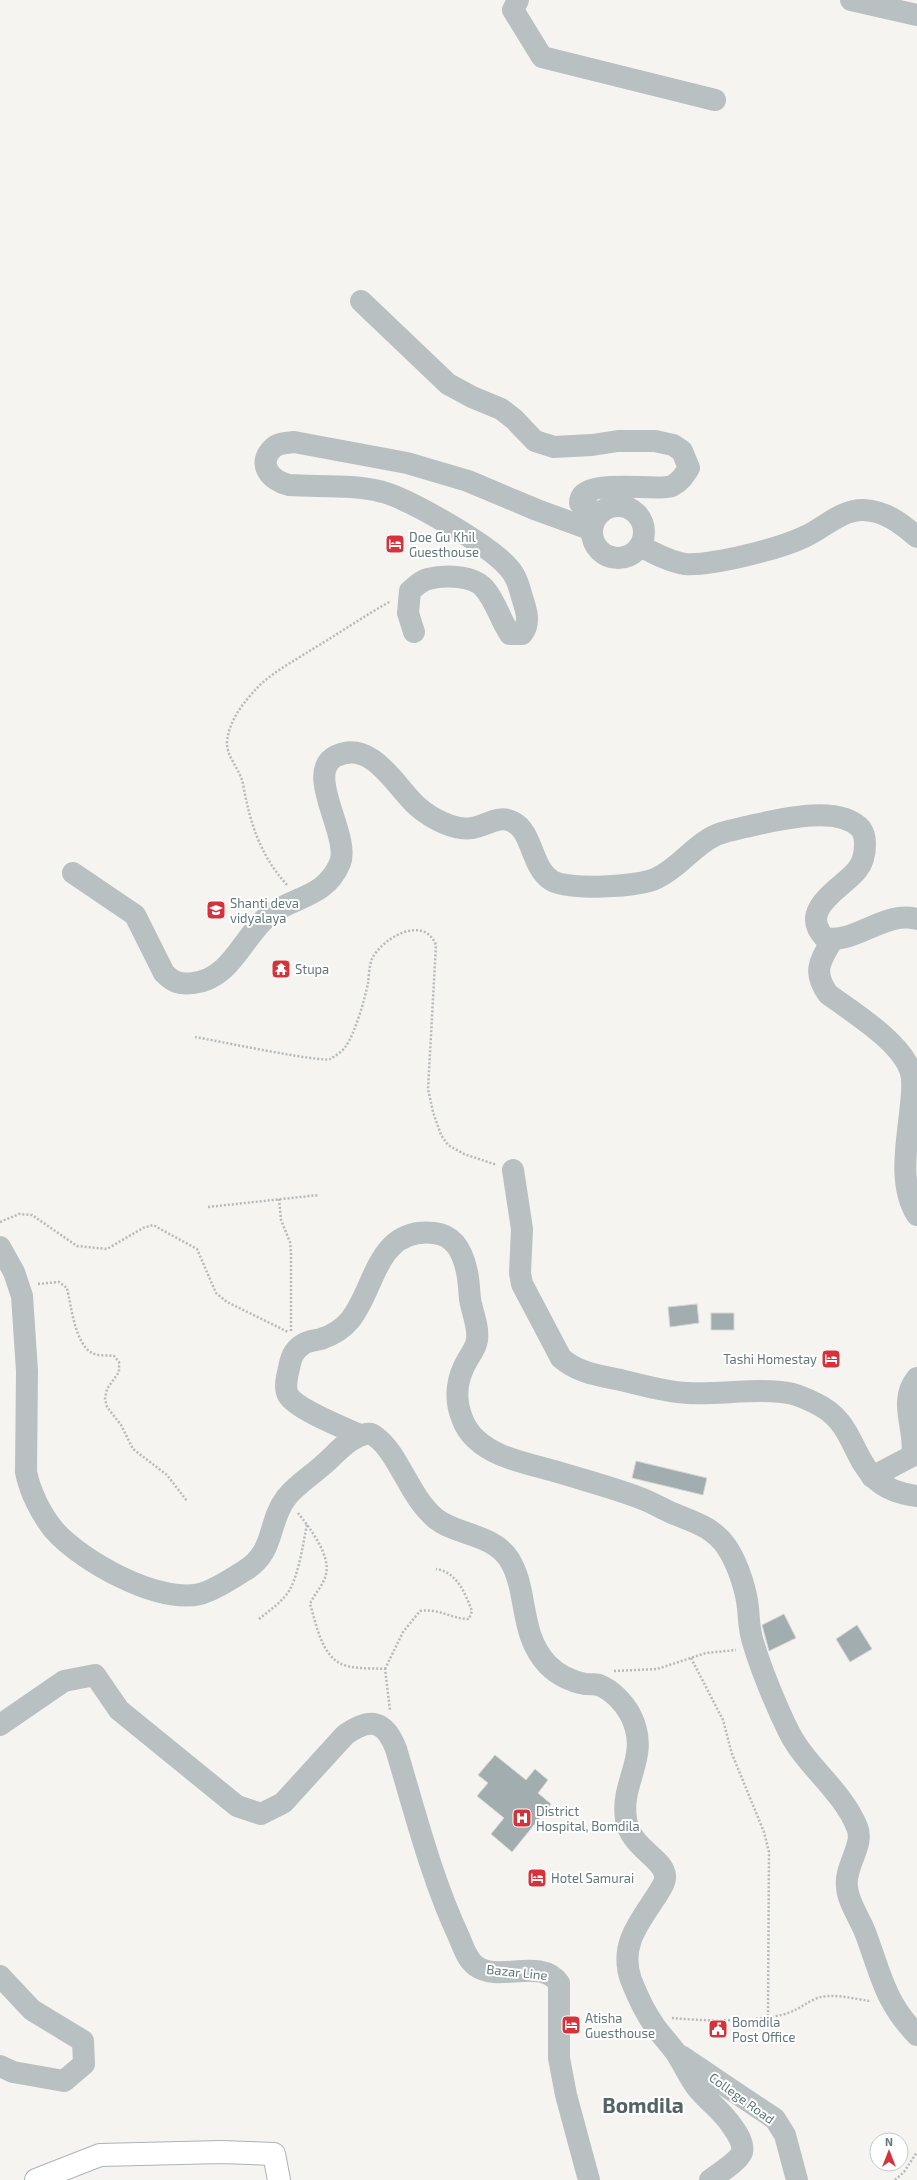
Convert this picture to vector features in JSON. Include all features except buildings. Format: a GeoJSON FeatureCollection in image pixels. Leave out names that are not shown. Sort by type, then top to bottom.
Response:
{"type":"FeatureCollection","features":[{"type":"Feature","properties":{"kind":"highway"},"geometry":{"type":"LineString","coordinates":[[36,2180],[100,2155],[221,2152],[274,2154],[279,2180]]}},
{"type":"Feature","properties":{"kind":"street"},"geometry":{"type":"LineString","coordinates":[[518,0],[513,10],[542,57],[715,100]]}},
{"type":"Feature","properties":{"kind":"street"},"geometry":{"type":"LineString","coordinates":[[851,0],[917,15]]}},
{"type":"Feature","properties":{"kind":"street"},"geometry":{"type":"LineString","coordinates":[[361,301],[448,384],[472,397],[501,409],[514,419],[534,442],[554,447],[573,447],[618,441],[655,442],[673,445],[682,451],[689,468],[683,479],[672,486],[663,488],[607,487],[590,491],[583,496],[580,503],[595,522],[597,546],[610,556],[627,556],[640,546],[644,538],[643,525],[637,514],[630,508],[613,506],[595,522]]}},
{"type":"Feature","properties":{"kind":"street"},"geometry":{"type":"LineString","coordinates":[[414,632],[408,613],[410,591],[419,583],[428,579],[450,576],[472,581],[483,587],[490,596],[510,634],[522,634],[527,624],[526,611],[517,580],[509,567],[498,557],[449,525],[410,503],[384,492],[364,488],[289,485],[278,482],[269,475],[266,466],[268,456],[273,447],[282,443],[294,442],[407,463],[468,481],[537,510],[595,522]]}},
{"type":"Feature","properties":{"kind":"street"},"geometry":{"type":"LineString","coordinates":[[640,546],[662,557],[684,564],[708,564],[804,538],[848,512],[863,510],[879,513],[894,519],[917,537]]}},
{"type":"Feature","properties":{"kind":"street"},"geometry":{"type":"LineString","coordinates":[[73,872],[135,915],[164,973],[172,981],[182,984],[200,982],[214,977],[242,950],[266,918],[280,908],[301,900],[317,891],[331,877],[340,863],[342,845],[327,798],[325,770],[329,761],[336,756],[348,752],[373,759],[393,777],[418,807],[445,824],[461,828],[472,828],[493,820],[512,820],[519,826],[524,834],[537,865],[552,882],[562,886],[616,886],[640,883],[656,879],[714,836],[785,818],[828,816],[844,819],[862,830],[865,839],[865,849],[858,870],[830,893],[821,905],[817,918],[819,932],[825,938],[842,938],[892,920],[910,917],[917,919]]}},
{"type":"Feature","properties":{"kind":"street"},"geometry":{"type":"LineString","coordinates":[[833,939],[822,959],[819,970],[822,984],[828,994],[896,1049],[911,1071],[912,1098],[906,1184],[912,1207],[917,1215]]}},
{"type":"Feature","properties":{"kind":"street"},"geometry":{"type":"LineString","coordinates":[[512,1170],[522,1229],[520,1273],[522,1284],[561,1358],[570,1367],[587,1373],[685,1393],[760,1392],[793,1394],[830,1411],[844,1427],[864,1467],[881,1485],[894,1491],[917,1496]]}},
{"type":"Feature","properties":{"kind":"street"},"geometry":{"type":"LineString","coordinates":[[360,1435],[331,1422],[290,1399],[286,1389],[287,1372],[293,1354],[298,1347],[299,1337],[322,1339],[342,1330],[355,1314],[381,1258],[399,1241],[415,1234],[428,1232],[441,1234],[453,1240],[460,1251],[467,1271],[477,1339],[474,1350],[460,1373],[457,1389],[462,1418],[468,1431],[480,1442],[501,1455],[641,1498],[712,1530],[731,1553],[746,1597],[748,1621],[755,1648],[788,1731],[798,1747],[832,1786],[857,1827],[859,1836],[849,1867],[847,1889],[867,1937],[884,1990],[902,2019],[917,2035]]}},
{"type":"Feature","properties":{"kind":"street"},"geometry":{"type":"LineString","coordinates":[[0,1247],[14,1272],[20,1288],[26,1327],[26,1472],[28,1483],[51,1527],[64,1540],[83,1554],[131,1583],[160,1593],[185,1595],[202,1594],[250,1568],[261,1558],[267,1548],[282,1505],[286,1498],[300,1483],[321,1468],[348,1442],[360,1435],[369,1434],[377,1437],[390,1454],[417,1500],[435,1518],[447,1526],[491,1542],[501,1549],[515,1572],[525,1621],[535,1647],[546,1663],[559,1675],[570,1681],[600,1685],[616,1696],[628,1710],[636,1727],[639,1748],[627,1792],[625,1814],[628,1831],[637,1844],[661,1864],[665,1875],[662,1886],[631,1938],[627,1949],[627,1962],[631,1979],[648,2016],[676,2053],[698,2089],[726,2116],[741,2141],[743,2150],[739,2157],[710,2180]]}},
{"type":"Feature","properties":{"kind":"street"},"geometry":{"type":"LineString","coordinates":[[872,1477],[912,1456],[916,1446],[908,1410],[908,1393],[917,1378]]}},
{"type":"Feature","properties":{"kind":"street"},"geometry":{"type":"LineString","coordinates":[[0,1725],[64,1681],[95,1675],[119,1710],[236,1806],[261,1814],[283,1803],[345,1735],[365,1723]]}},
{"type":"Feature","properties":{"kind":"street","name":"Bazar Line"},"geometry":{"type":"LineString","coordinates":[[365,1723],[376,1724],[384,1727],[391,1736],[444,1906],[467,1954],[474,1965],[484,1970],[548,1973],[554,1976],[559,1982],[560,2064],[566,2095],[589,2180]]}},
{"type":"Feature","properties":{"kind":"street"},"geometry":{"type":"LineString","coordinates":[[0,1976],[32,2010],[83,2041],[84,2064],[64,2081],[13,2072],[0,2066]]}},
{"type":"Feature","properties":{"kind":"street","name":"College Road"},"geometry":{"type":"LineString","coordinates":[[676,2053],[775,2120],[785,2135],[797,2180]]}},
{"type":"Feature","properties":{"kind":"path"},"geometry":{"type":"LineString","coordinates":[[301,900],[274,870],[250,820],[241,774],[235,763],[229,757],[227,744],[229,730],[239,711],[258,687],[291,663],[390,601],[410,591]]}},
{"type":"Feature","properties":{"kind":"path"},"geometry":{"type":"LineString","coordinates":[[195,1037],[265,1049],[310,1060],[328,1060],[346,1047],[366,993],[372,960],[379,949],[397,936],[412,930],[422,930],[432,937],[436,945],[428,1089],[433,1112],[441,1135],[448,1145],[464,1154],[512,1170]]}},
{"type":"Feature","properties":{"kind":"path"},"geometry":{"type":"LineString","coordinates":[[208,1207],[319,1195]]}},
{"type":"Feature","properties":{"kind":"path"},"geometry":{"type":"LineString","coordinates":[[279,1199],[280,1220],[290,1242],[299,1337]]}},
{"type":"Feature","properties":{"kind":"path"},"geometry":{"type":"LineString","coordinates":[[0,1222],[19,1214],[32,1214],[77,1246],[108,1249],[143,1228],[153,1225],[197,1249],[216,1293],[227,1302],[299,1337]]}},
{"type":"Feature","properties":{"kind":"path"},"geometry":{"type":"LineString","coordinates":[[20,1288],[51,1281],[59,1282],[67,1288],[71,1314],[86,1348],[94,1354],[114,1356],[119,1362],[119,1372],[108,1389],[105,1398],[108,1407],[121,1425],[133,1448],[167,1475],[187,1501]]}},
{"type":"Feature","properties":{"kind":"path"},"geometry":{"type":"LineString","coordinates":[[286,1498],[307,1524],[321,1547],[326,1564],[327,1574],[310,1604],[327,1652],[335,1661],[348,1666],[385,1669]]}},
{"type":"Feature","properties":{"kind":"path"},"geometry":{"type":"LineString","coordinates":[[260,1619],[282,1600],[290,1590],[298,1564],[307,1524]]}},
{"type":"Feature","properties":{"kind":"path"},"geometry":{"type":"LineString","coordinates":[[365,1723],[391,1709],[385,1669],[403,1632],[420,1611],[432,1609],[450,1614],[460,1619],[469,1619],[472,1611],[456,1580],[445,1570],[436,1569]]}},
{"type":"Feature","properties":{"kind":"path"},"geometry":{"type":"LineString","coordinates":[[583,1683],[607,1672],[657,1669],[715,1652],[755,1648]]}},
{"type":"Feature","properties":{"kind":"path"},"geometry":{"type":"LineString","coordinates":[[691,1658],[723,1720],[732,1754],[764,1832],[769,1852],[768,2018]]}},
{"type":"Feature","properties":{"kind":"path"},"geometry":{"type":"LineString","coordinates":[[648,2016],[692,2020],[768,2018],[793,2012],[816,1999],[824,1997],[892,2003]]}},
{"type":"Feature","properties":{"kind":"path"},"geometry":{"type":"LineString","coordinates":[[895,2180],[904,2172],[917,2152]]}},
{"type":"Feature","properties":{"kind":"place","name":"Doe Gu Khil Guesthouse"},"geometry":{"type":"Point","coordinates":[395,544]}},
{"type":"Feature","properties":{"kind":"place","name":"Shanti deva vidyalaya"},"geometry":{"type":"Point","coordinates":[216,910]}},
{"type":"Feature","properties":{"kind":"place","name":"Stupa"},"geometry":{"type":"Point","coordinates":[281,969]}},
{"type":"Feature","properties":{"kind":"place","name":"Tashi Homestay"},"geometry":{"type":"Point","coordinates":[831,1359]}},
{"type":"Feature","properties":{"kind":"place","name":"District Hospital, Bomdila"},"geometry":{"type":"Point","coordinates":[522,1818]}},
{"type":"Feature","properties":{"kind":"place","name":"Hotel Samurai"},"geometry":{"type":"Point","coordinates":[537,1878]}},
{"type":"Feature","properties":{"kind":"place","name":"Atisha Guesthouse"},"geometry":{"type":"Point","coordinates":[571,2025]}},
{"type":"Feature","properties":{"kind":"place","name":"Bomdila Post Office"},"geometry":{"type":"Point","coordinates":[718,2029]}},
{"type":"Feature","properties":{"kind":"district","name":"Bomdila"},"geometry":{"type":"Point","coordinates":[643,2104]}}]}
